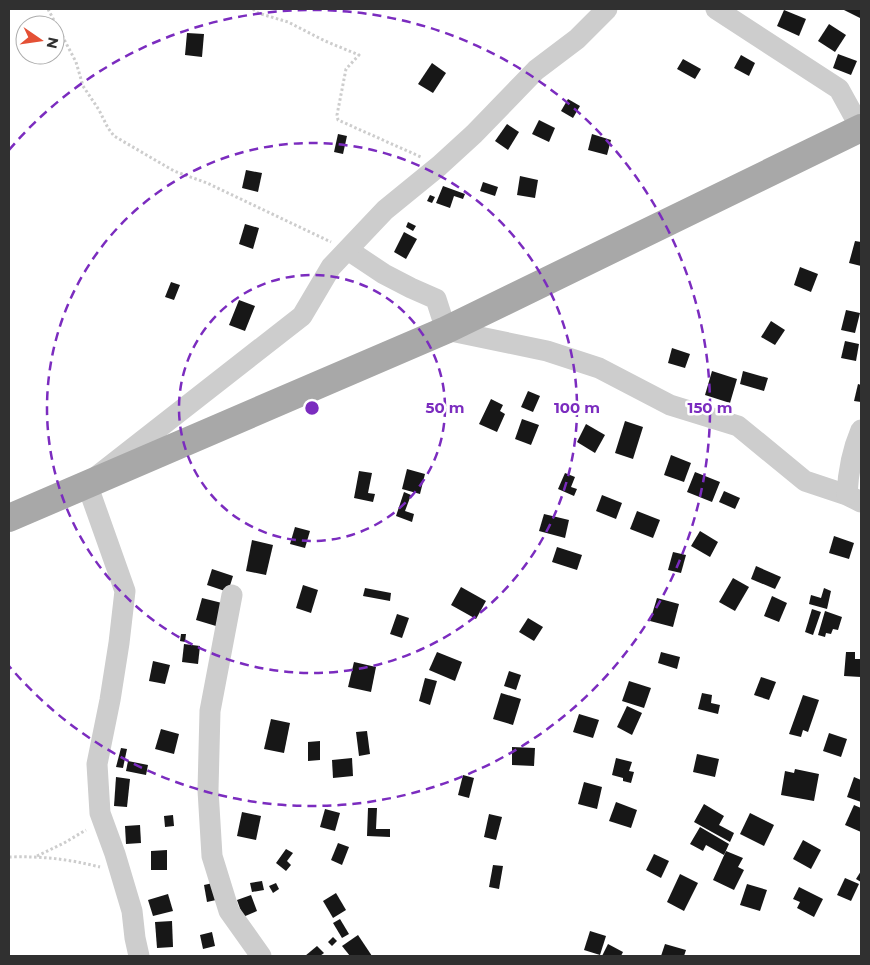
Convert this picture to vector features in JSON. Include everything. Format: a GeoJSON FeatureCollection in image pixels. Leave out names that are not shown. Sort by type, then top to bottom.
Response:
{"type":"FeatureCollection","features":[{"type":"Feature","properties":{"kind":"main road"},"geometry":{"type":"LineString","coordinates":[[9,518],[446,330],[861,128]]}},
{"type":"Feature","properties":{"kind":"street"},"geometry":{"type":"LineString","coordinates":[[139,956],[132,911],[115,854],[100,813],[97,764],[119,643],[125,591],[87,484],[302,316],[331,268],[385,210],[439,166],[474,134],[536,70],[577,39],[607,9]]}},
{"type":"Feature","properties":{"kind":"street"},"geometry":{"type":"LineString","coordinates":[[716,9],[839,89],[861,128]]}},
{"type":"Feature","properties":{"kind":"street"},"geometry":{"type":"LineString","coordinates":[[348,250],[384,274],[436,299],[446,330],[547,351],[599,368],[670,405],[738,426],[805,481],[854,499]]}},
{"type":"Feature","properties":{"kind":"street"},"geometry":{"type":"LineString","coordinates":[[854,499],[848,478],[852,456],[861,430]]}},
{"type":"Feature","properties":{"kind":"street"},"geometry":{"type":"LineString","coordinates":[[232,595],[210,711],[208,790],[212,856],[229,911],[261,956]]}},
{"type":"Feature","properties":{"kind":"path"},"geometry":{"type":"LineString","coordinates":[[48,9],[76,62],[83,86],[114,136],[174,171],[207,183],[348,250]]}},
{"type":"Feature","properties":{"kind":"path"},"geometry":{"type":"LineString","coordinates":[[253,9],[288,22],[325,41],[359,54],[346,68],[337,115],[338,120],[439,166]]}},
{"type":"Feature","properties":{"kind":"path"},"geometry":{"type":"LineString","coordinates":[[36,856],[64,843],[102,819]]}},
{"type":"Feature","properties":{"kind":"path"},"geometry":{"type":"LineString","coordinates":[[9,857],[36,856],[74,860],[121,873]]}},
{"type":"Feature","properties":{"kind":"building"},"geometry":{"type":"Polygon","coordinates":[[[842,9],[861,9],[861,16],[860,18],[842,9]]]}},
{"type":"Feature","properties":{"kind":"building"},"geometry":{"type":"Polygon","coordinates":[[[784,10],[806,19],[799,36],[777,26],[784,10]]]}},
{"type":"Feature","properties":{"kind":"building"},"geometry":{"type":"Polygon","coordinates":[[[829,24],[846,35],[835,52],[818,41],[829,24]]]}},
{"type":"Feature","properties":{"kind":"building"},"geometry":{"type":"Polygon","coordinates":[[[187,33],[204,34],[202,57],[185,55],[187,33]]]}},
{"type":"Feature","properties":{"kind":"building"},"geometry":{"type":"Polygon","coordinates":[[[838,54],[857,61],[851,75],[833,68],[838,54]]]}},
{"type":"Feature","properties":{"kind":"building"},"geometry":{"type":"Polygon","coordinates":[[[741,55],[755,63],[749,76],[734,68],[741,55]]]}},
{"type":"Feature","properties":{"kind":"building"},"geometry":{"type":"Polygon","coordinates":[[[683,59],[701,69],[695,79],[677,69],[683,59]]]}},
{"type":"Feature","properties":{"kind":"building"},"geometry":{"type":"Polygon","coordinates":[[[432,63],[446,73],[433,93],[418,84],[432,63]]]}},
{"type":"Feature","properties":{"kind":"building"},"geometry":{"type":"Polygon","coordinates":[[[568,99],[580,106],[573,118],[561,111],[568,99]]]}},
{"type":"Feature","properties":{"kind":"building"},"geometry":{"type":"Polygon","coordinates":[[[539,120],[555,128],[549,142],[532,134],[539,120]]]}},
{"type":"Feature","properties":{"kind":"building"},"geometry":{"type":"Polygon","coordinates":[[[507,124],[519,132],[508,150],[495,141],[507,124]]]}},
{"type":"Feature","properties":{"kind":"building"},"geometry":{"type":"Polygon","coordinates":[[[338,134],[347,136],[343,154],[334,152],[338,134]]]}},
{"type":"Feature","properties":{"kind":"building"},"geometry":{"type":"Polygon","coordinates":[[[592,134],[611,140],[607,155],[588,150],[592,134]]]}},
{"type":"Feature","properties":{"kind":"building"},"geometry":{"type":"Polygon","coordinates":[[[246,170],[262,173],[258,192],[242,188],[246,170]]]}},
{"type":"Feature","properties":{"kind":"building"},"geometry":{"type":"Polygon","coordinates":[[[520,176],[538,180],[535,198],[517,195],[520,176]]]}},
{"type":"Feature","properties":{"kind":"building"},"geometry":{"type":"Polygon","coordinates":[[[483,182],[498,187],[495,196],[480,191],[483,182]]]}},
{"type":"Feature","properties":{"kind":"building"},"geometry":{"type":"Polygon","coordinates":[[[443,186],[465,194],[463,199],[454,196],[450,208],[436,203],[443,186]]]}},
{"type":"Feature","properties":{"kind":"building"},"geometry":{"type":"Polygon","coordinates":[[[430,195],[435,197],[432,203],[427,201],[430,195]]]}},
{"type":"Feature","properties":{"kind":"building"},"geometry":{"type":"Polygon","coordinates":[[[408,222],[416,226],[413,231],[406,227],[408,222]]]}},
{"type":"Feature","properties":{"kind":"building"},"geometry":{"type":"Polygon","coordinates":[[[245,224],[259,228],[253,249],[239,244],[245,224]]]}},
{"type":"Feature","properties":{"kind":"building"},"geometry":{"type":"Polygon","coordinates":[[[404,232],[417,239],[406,259],[394,252],[404,232]]]}},
{"type":"Feature","properties":{"kind":"building"},"geometry":{"type":"Polygon","coordinates":[[[855,241],[861,242],[861,266],[849,263],[855,241]]]}},
{"type":"Feature","properties":{"kind":"building"},"geometry":{"type":"Polygon","coordinates":[[[800,267],[818,274],[811,292],[794,285],[800,267]]]}},
{"type":"Feature","properties":{"kind":"building"},"geometry":{"type":"Polygon","coordinates":[[[171,282],[180,285],[174,300],[165,297],[171,282]]]}},
{"type":"Feature","properties":{"kind":"building"},"geometry":{"type":"Polygon","coordinates":[[[239,300],[255,306],[245,331],[229,325],[239,300]]]}},
{"type":"Feature","properties":{"kind":"building"},"geometry":{"type":"Polygon","coordinates":[[[846,310],[860,313],[855,333],[841,330],[846,310]]]}},
{"type":"Feature","properties":{"kind":"building"},"geometry":{"type":"Polygon","coordinates":[[[771,321],[785,330],[775,345],[761,337],[771,321]]]}},
{"type":"Feature","properties":{"kind":"building"},"geometry":{"type":"Polygon","coordinates":[[[845,341],[859,344],[856,361],[841,358],[845,341]]]}},
{"type":"Feature","properties":{"kind":"building"},"geometry":{"type":"Polygon","coordinates":[[[672,348],[690,354],[685,368],[668,363],[672,348]]]}},
{"type":"Feature","properties":{"kind":"building"},"geometry":{"type":"Polygon","coordinates":[[[712,371],[737,379],[730,403],[705,395],[712,371]]]}},
{"type":"Feature","properties":{"kind":"building"},"geometry":{"type":"Polygon","coordinates":[[[743,371],[768,378],[764,391],[740,384],[743,371]]]}},
{"type":"Feature","properties":{"kind":"building"},"geometry":{"type":"Polygon","coordinates":[[[858,384],[861,385],[861,402],[854,401],[858,384]]]}},
{"type":"Feature","properties":{"kind":"building"},"geometry":{"type":"Polygon","coordinates":[[[528,391],[540,396],[533,412],[521,407],[528,391]]]}},
{"type":"Feature","properties":{"kind":"building"},"geometry":{"type":"Polygon","coordinates":[[[491,399],[503,405],[500,411],[505,414],[497,432],[479,424],[491,399]]]}},
{"type":"Feature","properties":{"kind":"building"},"geometry":{"type":"Polygon","coordinates":[[[522,419],[539,425],[531,445],[515,439],[522,419]]]}},
{"type":"Feature","properties":{"kind":"building"},"geometry":{"type":"Polygon","coordinates":[[[625,421],[643,427],[633,459],[615,453],[625,421]]]}},
{"type":"Feature","properties":{"kind":"building"},"geometry":{"type":"Polygon","coordinates":[[[586,424],[605,435],[595,453],[577,442],[586,424]]]}},
{"type":"Feature","properties":{"kind":"building"},"geometry":{"type":"Polygon","coordinates":[[[671,455],[691,463],[684,482],[664,475],[671,455]]]}},
{"type":"Feature","properties":{"kind":"building"},"geometry":{"type":"Polygon","coordinates":[[[407,469],[425,474],[420,494],[402,489],[407,469]]]}},
{"type":"Feature","properties":{"kind":"building"},"geometry":{"type":"Polygon","coordinates":[[[359,471],[372,473],[368,493],[375,494],[373,502],[354,498],[359,471]]]}},
{"type":"Feature","properties":{"kind":"building"},"geometry":{"type":"Polygon","coordinates":[[[695,472],[720,482],[712,502],[687,492],[695,472]]]}},
{"type":"Feature","properties":{"kind":"building"},"geometry":{"type":"Polygon","coordinates":[[[565,473],[575,477],[571,487],[577,489],[574,496],[558,489],[565,473]]]}},
{"type":"Feature","properties":{"kind":"building"},"geometry":{"type":"Polygon","coordinates":[[[724,491],[740,498],[735,509],[719,502],[724,491]]]}},
{"type":"Feature","properties":{"kind":"building"},"geometry":{"type":"Polygon","coordinates":[[[404,492],[411,495],[405,511],[414,514],[412,522],[396,516],[404,492]]]}},
{"type":"Feature","properties":{"kind":"building"},"geometry":{"type":"Polygon","coordinates":[[[602,495],[622,503],[616,519],[596,511],[602,495]]]}},
{"type":"Feature","properties":{"kind":"building"},"geometry":{"type":"Polygon","coordinates":[[[637,511],[660,520],[653,538],[630,529],[637,511]]]}},
{"type":"Feature","properties":{"kind":"building"},"geometry":{"type":"Polygon","coordinates":[[[544,514],[569,520],[565,538],[539,531],[544,514]]]}},
{"type":"Feature","properties":{"kind":"building"},"geometry":{"type":"Polygon","coordinates":[[[295,527],[310,531],[305,548],[290,544],[295,527]]]}},
{"type":"Feature","properties":{"kind":"building"},"geometry":{"type":"Polygon","coordinates":[[[700,531],[718,542],[710,557],[691,546],[700,531]]]}},
{"type":"Feature","properties":{"kind":"building"},"geometry":{"type":"Polygon","coordinates":[[[834,536],[854,543],[849,559],[829,553],[834,536]]]}},
{"type":"Feature","properties":{"kind":"building"},"geometry":{"type":"Polygon","coordinates":[[[252,540],[273,545],[266,575],[246,571],[252,540]]]}},
{"type":"Feature","properties":{"kind":"building"},"geometry":{"type":"Polygon","coordinates":[[[557,547],[582,555],[577,570],[552,562],[557,547]]]}},
{"type":"Feature","properties":{"kind":"building"},"geometry":{"type":"Polygon","coordinates":[[[673,552],[686,555],[681,573],[668,570],[673,552]]]}},
{"type":"Feature","properties":{"kind":"building"},"geometry":{"type":"Polygon","coordinates":[[[756,566],[781,577],[775,589],[751,579],[756,566]]]}},
{"type":"Feature","properties":{"kind":"building"},"geometry":{"type":"Polygon","coordinates":[[[212,569],[233,576],[228,592],[207,585],[212,569]]]}},
{"type":"Feature","properties":{"kind":"building"},"geometry":{"type":"Polygon","coordinates":[[[733,578],[749,587],[735,611],[719,602],[733,578]]]}},
{"type":"Feature","properties":{"kind":"building"},"geometry":{"type":"Polygon","coordinates":[[[303,585],[318,590],[311,613],[296,608],[303,585]]]}},
{"type":"Feature","properties":{"kind":"building"},"geometry":{"type":"Polygon","coordinates":[[[461,587],[486,601],[476,619],[451,605],[461,587]]]}},
{"type":"Feature","properties":{"kind":"building"},"geometry":{"type":"Polygon","coordinates":[[[365,588],[391,593],[390,601],[363,596],[365,588]]]}},
{"type":"Feature","properties":{"kind":"building"},"geometry":{"type":"Polygon","coordinates":[[[824,588],[831,591],[827,609],[809,604],[811,595],[821,598],[824,588]]]}},
{"type":"Feature","properties":{"kind":"building"},"geometry":{"type":"Polygon","coordinates":[[[772,596],[787,603],[779,622],[764,616],[772,596]]]}},
{"type":"Feature","properties":{"kind":"building"},"geometry":{"type":"Polygon","coordinates":[[[202,598],[222,603],[216,626],[196,620],[202,598]]]}},
{"type":"Feature","properties":{"kind":"building"},"geometry":{"type":"Polygon","coordinates":[[[657,598],[679,604],[673,627],[650,621],[657,598]]]}},
{"type":"Feature","properties":{"kind":"building"},"geometry":{"type":"Polygon","coordinates":[[[812,609],[821,612],[813,635],[805,632],[812,609]]]}},
{"type":"Feature","properties":{"kind":"building"},"geometry":{"type":"Polygon","coordinates":[[[825,611],[842,617],[838,630],[833,629],[831,634],[826,633],[825,637],[818,635],[825,611]]]}},
{"type":"Feature","properties":{"kind":"building"},"geometry":{"type":"Polygon","coordinates":[[[397,614],[409,618],[402,638],[390,634],[397,614]]]}},
{"type":"Feature","properties":{"kind":"building"},"geometry":{"type":"Polygon","coordinates":[[[528,618],[543,627],[534,641],[519,632],[528,618]]]}},
{"type":"Feature","properties":{"kind":"building"},"geometry":{"type":"Polygon","coordinates":[[[181,634],[186,634],[185,642],[180,641],[181,634]]]}},
{"type":"Feature","properties":{"kind":"building"},"geometry":{"type":"Polygon","coordinates":[[[184,644],[200,646],[198,664],[182,662],[184,644]]]}},
{"type":"Feature","properties":{"kind":"building"},"geometry":{"type":"Polygon","coordinates":[[[437,652],[462,662],[455,681],[429,670],[437,652]]]}},
{"type":"Feature","properties":{"kind":"building"},"geometry":{"type":"Polygon","coordinates":[[[661,652],[680,657],[677,669],[658,663],[661,652]]]}},
{"type":"Feature","properties":{"kind":"building"},"geometry":{"type":"Polygon","coordinates":[[[846,652],[855,652],[855,659],[861,659],[861,677],[844,676],[846,652]]]}},
{"type":"Feature","properties":{"kind":"building"},"geometry":{"type":"Polygon","coordinates":[[[153,661],[170,665],[165,684],[149,681],[153,661]]]}},
{"type":"Feature","properties":{"kind":"building"},"geometry":{"type":"Polygon","coordinates":[[[354,662],[376,667],[371,692],[348,687],[354,662]]]}},
{"type":"Feature","properties":{"kind":"building"},"geometry":{"type":"Polygon","coordinates":[[[509,671],[521,675],[516,690],[504,686],[509,671]]]}},
{"type":"Feature","properties":{"kind":"building"},"geometry":{"type":"Polygon","coordinates":[[[761,677],[776,682],[769,700],[754,695],[761,677]]]}},
{"type":"Feature","properties":{"kind":"building"},"geometry":{"type":"Polygon","coordinates":[[[425,678],[437,681],[430,705],[419,701],[425,678]]]}},
{"type":"Feature","properties":{"kind":"building"},"geometry":{"type":"Polygon","coordinates":[[[629,681],[651,688],[644,708],[622,701],[629,681]]]}},
{"type":"Feature","properties":{"kind":"building"},"geometry":{"type":"Polygon","coordinates":[[[501,693],[521,699],[513,725],[493,719],[501,693]]]}},
{"type":"Feature","properties":{"kind":"building"},"geometry":{"type":"Polygon","coordinates":[[[702,693],[712,695],[711,703],[720,705],[718,714],[698,709],[702,693]]]}},
{"type":"Feature","properties":{"kind":"building"},"geometry":{"type":"Polygon","coordinates":[[[803,695],[819,700],[808,732],[803,730],[801,737],[789,734],[803,695]]]}},
{"type":"Feature","properties":{"kind":"building"},"geometry":{"type":"Polygon","coordinates":[[[627,706],[642,713],[632,735],[617,727],[627,706]]]}},
{"type":"Feature","properties":{"kind":"building"},"geometry":{"type":"Polygon","coordinates":[[[579,714],[599,720],[593,738],[573,732],[579,714]]]}},
{"type":"Feature","properties":{"kind":"building"},"geometry":{"type":"Polygon","coordinates":[[[271,719],[290,723],[284,753],[264,749],[271,719]]]}},
{"type":"Feature","properties":{"kind":"building"},"geometry":{"type":"Polygon","coordinates":[[[161,729],[179,734],[174,754],[155,749],[161,729]]]}},
{"type":"Feature","properties":{"kind":"building"},"geometry":{"type":"Polygon","coordinates":[[[367,731],[370,754],[359,756],[356,732],[367,731]]]}},
{"type":"Feature","properties":{"kind":"building"},"geometry":{"type":"Polygon","coordinates":[[[829,733],[847,739],[841,757],[823,751],[829,733]]]}},
{"type":"Feature","properties":{"kind":"building"},"geometry":{"type":"Polygon","coordinates":[[[320,741],[320,760],[308,761],[308,742],[320,741]]]}},
{"type":"Feature","properties":{"kind":"building"},"geometry":{"type":"Polygon","coordinates":[[[512,747],[535,748],[534,766],[512,765],[512,747]]]}},
{"type":"Feature","properties":{"kind":"building"},"geometry":{"type":"Polygon","coordinates":[[[121,748],[127,749],[123,768],[116,767],[121,748]]]}},
{"type":"Feature","properties":{"kind":"building"},"geometry":{"type":"Polygon","coordinates":[[[697,754],[719,759],[715,777],[693,772],[697,754]]]}},
{"type":"Feature","properties":{"kind":"building"},"geometry":{"type":"Polygon","coordinates":[[[352,758],[353,776],[333,778],[332,760],[352,758]]]}},
{"type":"Feature","properties":{"kind":"building"},"geometry":{"type":"Polygon","coordinates":[[[616,758],[632,762],[629,771],[634,772],[631,783],[623,781],[623,778],[612,775],[616,758]]]}},
{"type":"Feature","properties":{"kind":"building"},"geometry":{"type":"Polygon","coordinates":[[[128,761],[148,765],[146,775],[126,771],[128,761]]]}},
{"type":"Feature","properties":{"kind":"building"},"geometry":{"type":"Polygon","coordinates":[[[795,769],[819,774],[814,801],[781,795],[785,771],[794,773],[795,769]]]}},
{"type":"Feature","properties":{"kind":"building"},"geometry":{"type":"Polygon","coordinates":[[[463,775],[474,778],[469,798],[458,795],[463,775]]]}},
{"type":"Feature","properties":{"kind":"building"},"geometry":{"type":"Polygon","coordinates":[[[116,777],[130,779],[127,807],[114,806],[116,777]]]}},
{"type":"Feature","properties":{"kind":"building"},"geometry":{"type":"Polygon","coordinates":[[[854,777],[861,780],[861,802],[847,797],[854,777]]]}},
{"type":"Feature","properties":{"kind":"building"},"geometry":{"type":"Polygon","coordinates":[[[584,782],[602,787],[597,809],[578,804],[584,782]]]}},
{"type":"Feature","properties":{"kind":"building"},"geometry":{"type":"Polygon","coordinates":[[[616,802],[637,810],[631,828],[609,821],[616,802]]]}},
{"type":"Feature","properties":{"kind":"building"},"geometry":{"type":"Polygon","coordinates":[[[704,804],[724,816],[719,825],[734,833],[730,842],[694,822],[704,804]]]}},
{"type":"Feature","properties":{"kind":"building"},"geometry":{"type":"Polygon","coordinates":[[[854,805],[861,808],[861,832],[845,825],[854,805]]]}},
{"type":"Feature","properties":{"kind":"building"},"geometry":{"type":"Polygon","coordinates":[[[368,808],[377,808],[376,829],[390,829],[390,837],[367,836],[368,808]]]}},
{"type":"Feature","properties":{"kind":"building"},"geometry":{"type":"Polygon","coordinates":[[[325,809],[340,813],[335,831],[320,827],[325,809]]]}},
{"type":"Feature","properties":{"kind":"building"},"geometry":{"type":"Polygon","coordinates":[[[242,812],[261,816],[256,840],[237,836],[242,812]]]}},
{"type":"Feature","properties":{"kind":"building"},"geometry":{"type":"Polygon","coordinates":[[[750,813],[774,825],[764,846],[740,834],[750,813]]]}},
{"type":"Feature","properties":{"kind":"building"},"geometry":{"type":"Polygon","coordinates":[[[489,814],[502,817],[496,840],[484,837],[489,814]]]}},
{"type":"Feature","properties":{"kind":"building"},"geometry":{"type":"Polygon","coordinates":[[[173,815],[174,826],[165,827],[164,816],[173,815]]]}},
{"type":"Feature","properties":{"kind":"building"},"geometry":{"type":"Polygon","coordinates":[[[140,825],[141,843],[126,844],[125,826],[140,825]]]}},
{"type":"Feature","properties":{"kind":"building"},"geometry":{"type":"Polygon","coordinates":[[[700,827],[729,844],[724,855],[706,845],[703,851],[690,844],[700,827]]]}},
{"type":"Feature","properties":{"kind":"building"},"geometry":{"type":"Polygon","coordinates":[[[803,840],[821,850],[811,869],[793,859],[803,840]]]}},
{"type":"Feature","properties":{"kind":"building"},"geometry":{"type":"Polygon","coordinates":[[[338,843],[349,847],[342,865],[331,860],[338,843]]]}},
{"type":"Feature","properties":{"kind":"building"},"geometry":{"type":"Polygon","coordinates":[[[286,849],[293,853],[287,861],[291,865],[286,871],[276,863],[286,849]]]}},
{"type":"Feature","properties":{"kind":"building"},"geometry":{"type":"Polygon","coordinates":[[[167,850],[167,870],[151,870],[151,851],[167,850]]]}},
{"type":"Feature","properties":{"kind":"building"},"geometry":{"type":"Polygon","coordinates":[[[726,851],[743,858],[738,867],[744,870],[734,890],[713,880],[726,851]]]}},
{"type":"Feature","properties":{"kind":"building"},"geometry":{"type":"Polygon","coordinates":[[[654,854],[669,861],[661,878],[646,870],[654,854]]]}},
{"type":"Feature","properties":{"kind":"building"},"geometry":{"type":"Polygon","coordinates":[[[493,865],[503,866],[499,889],[489,887],[493,865]]]}},
{"type":"Feature","properties":{"kind":"building"},"geometry":{"type":"Polygon","coordinates":[[[861,871],[861,882],[856,879],[861,871]]]}},
{"type":"Feature","properties":{"kind":"building"},"geometry":{"type":"Polygon","coordinates":[[[680,874],[698,883],[684,911],[667,902],[680,874]]]}},
{"type":"Feature","properties":{"kind":"building"},"geometry":{"type":"Polygon","coordinates":[[[845,878],[859,884],[851,901],[837,895],[845,878]]]}},
{"type":"Feature","properties":{"kind":"building"},"geometry":{"type":"Polygon","coordinates":[[[262,881],[264,890],[252,892],[250,883],[262,881]]]}},
{"type":"Feature","properties":{"kind":"building"},"geometry":{"type":"Polygon","coordinates":[[[213,883],[216,900],[207,902],[204,885],[213,883]]]}},
{"type":"Feature","properties":{"kind":"building"},"geometry":{"type":"Polygon","coordinates":[[[276,883],[279,889],[273,893],[269,886],[276,883]]]}},
{"type":"Feature","properties":{"kind":"building"},"geometry":{"type":"Polygon","coordinates":[[[747,884],[767,890],[760,911],[740,905],[747,884]]]}},
{"type":"Feature","properties":{"kind":"building"},"geometry":{"type":"Polygon","coordinates":[[[799,887],[823,899],[814,917],[797,908],[800,902],[793,899],[799,887]]]}},
{"type":"Feature","properties":{"kind":"building"},"geometry":{"type":"Polygon","coordinates":[[[336,893],[346,910],[333,918],[323,901],[336,893]]]}},
{"type":"Feature","properties":{"kind":"building"},"geometry":{"type":"Polygon","coordinates":[[[168,894],[173,911],[153,916],[148,900],[168,894]]]}},
{"type":"Feature","properties":{"kind":"building"},"geometry":{"type":"Polygon","coordinates":[[[251,895],[257,911],[243,917],[237,900],[251,895]]]}},
{"type":"Feature","properties":{"kind":"building"},"geometry":{"type":"Polygon","coordinates":[[[340,919],[349,934],[342,938],[333,923],[340,919]]]}},
{"type":"Feature","properties":{"kind":"building"},"geometry":{"type":"Polygon","coordinates":[[[172,921],[173,947],[157,948],[155,922],[172,921]]]}},
{"type":"Feature","properties":{"kind":"building"},"geometry":{"type":"Polygon","coordinates":[[[590,931],[606,936],[600,955],[584,950],[590,931]]]}},
{"type":"Feature","properties":{"kind":"building"},"geometry":{"type":"Polygon","coordinates":[[[212,932],[215,946],[203,949],[200,935],[212,932]]]}},
{"type":"Feature","properties":{"kind":"building"},"geometry":{"type":"Polygon","coordinates":[[[358,935],[372,956],[350,956],[342,946],[358,935]]]}},
{"type":"Feature","properties":{"kind":"building"},"geometry":{"type":"Polygon","coordinates":[[[333,937],[337,941],[332,946],[328,942],[333,937]]]}},
{"type":"Feature","properties":{"kind":"building"},"geometry":{"type":"Polygon","coordinates":[[[608,944],[623,952],[621,956],[602,956],[608,944]]]}},
{"type":"Feature","properties":{"kind":"building"},"geometry":{"type":"Polygon","coordinates":[[[665,944],[686,950],[684,956],[661,956],[665,944]]]}},
{"type":"Feature","properties":{"kind":"building"},"geometry":{"type":"Polygon","coordinates":[[[317,946],[324,953],[320,956],[305,956],[317,946]]]}}]}
